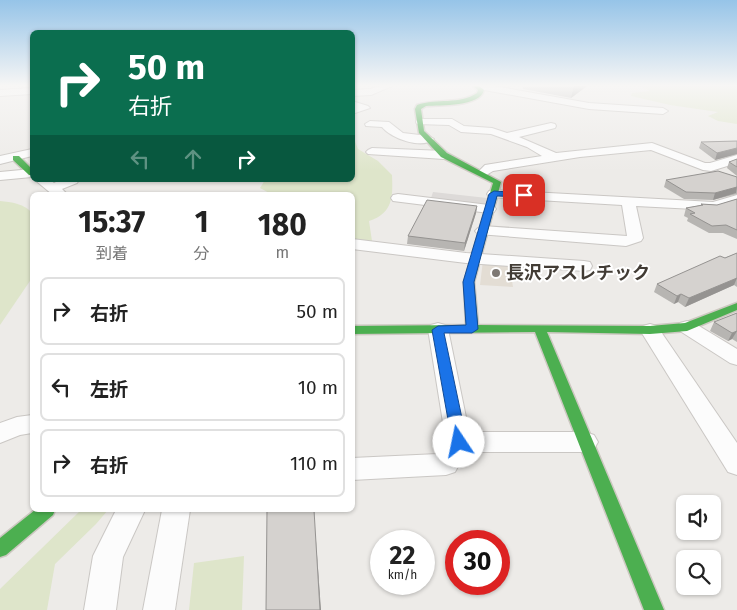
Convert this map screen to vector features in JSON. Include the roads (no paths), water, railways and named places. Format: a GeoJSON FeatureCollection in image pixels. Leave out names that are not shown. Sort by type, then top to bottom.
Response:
{"type":"FeatureCollection","features":[{"type":"Feature","properties":{"kind":"street"},"geometry":{"type":"LineString","coordinates":[[420,114],[421,132],[444,155],[483,173],[497,182],[469,282],[472,329]]}},
{"type":"Feature","properties":{"kind":"street"},"geometry":{"type":"LineString","coordinates":[[421,122],[452,122],[461,129],[489,130],[508,136],[554,157]]}},
{"type":"Feature","properties":{"kind":"street"},"geometry":{"type":"LineString","coordinates":[[370,124],[383,124],[394,134],[414,139]]}},
{"type":"Feature","properties":{"kind":"street"},"geometry":{"type":"LineString","coordinates":[[508,136],[551,126]]}},
{"type":"Feature","properties":{"kind":"street"},"geometry":{"type":"LineString","coordinates":[[383,132],[401,139],[428,140]]}},
{"type":"Feature","properties":{"kind":"street"},"geometry":{"type":"LineString","coordinates":[[483,173],[490,168],[554,157],[626,150],[647,146],[652,146],[703,166],[711,167],[737,159]]}},
{"type":"Feature","properties":{"kind":"street"},"geometry":{"type":"LineString","coordinates":[[372,152],[444,155]]}},
{"type":"Feature","properties":{"kind":"street"},"geometry":{"type":"LineString","coordinates":[[0,160],[30,154]]}},
{"type":"Feature","properties":{"kind":"street"},"geometry":{"type":"LineString","coordinates":[[16,158],[30,171]]}},
{"type":"Feature","properties":{"kind":"street"},"geometry":{"type":"LineString","coordinates":[[0,176],[30,173]]}},
{"type":"Feature","properties":{"kind":"street"},"geometry":{"type":"LineString","coordinates":[[52,188],[67,182]]}},
{"type":"Feature","properties":{"kind":"street"},"geometry":{"type":"LineString","coordinates":[[494,194],[714,206],[737,199]]}},
{"type":"Feature","properties":{"kind":"street"},"geometry":{"type":"LineString","coordinates":[[398,198],[489,209]]}},
{"type":"Feature","properties":{"kind":"street"},"geometry":{"type":"LineString","coordinates":[[483,232],[626,241],[635,238],[628,201]]}},
{"type":"Feature","properties":{"kind":"street"},"geometry":{"type":"LineString","coordinates":[[355,244],[466,258],[584,266]]}},
{"type":"Feature","properties":{"kind":"street"},"geometry":{"type":"LineString","coordinates":[[355,330],[539,328],[650,330],[687,327],[737,306]]}},
{"type":"Feature","properties":{"kind":"street"},"geometry":{"type":"LineString","coordinates":[[687,327],[737,358]]}},
{"type":"Feature","properties":{"kind":"street"},"geometry":{"type":"LineString","coordinates":[[539,328],[654,610]]}},
{"type":"Feature","properties":{"kind":"street"},"geometry":{"type":"LineString","coordinates":[[355,470],[446,464],[459,442],[438,330]]}},
{"type":"Feature","properties":{"kind":"street"},"geometry":{"type":"LineString","coordinates":[[650,330],[737,464]]}},
{"type":"Feature","properties":{"kind":"street"},"geometry":{"type":"LineString","coordinates":[[0,433],[17,426],[30,424]]}},
{"type":"Feature","properties":{"kind":"street"},"geometry":{"type":"LineString","coordinates":[[459,442],[585,442]]}},
{"type":"Feature","properties":{"kind":"street"},"geometry":{"type":"LineString","coordinates":[[0,549],[45,512]]}},
{"type":"Feature","properties":{"kind":"street"},"geometry":{"type":"LineString","coordinates":[[100,610],[108,556],[130,512]]}},
{"type":"Feature","properties":{"kind":"street"},"geometry":{"type":"LineString","coordinates":[[159,610],[176,512]]}},
{"type":"Feature","properties":{"kind":"place","name":"長沢アスレチック"},"geometry":{"type":"Point","coordinates":[496,273]}}]}
